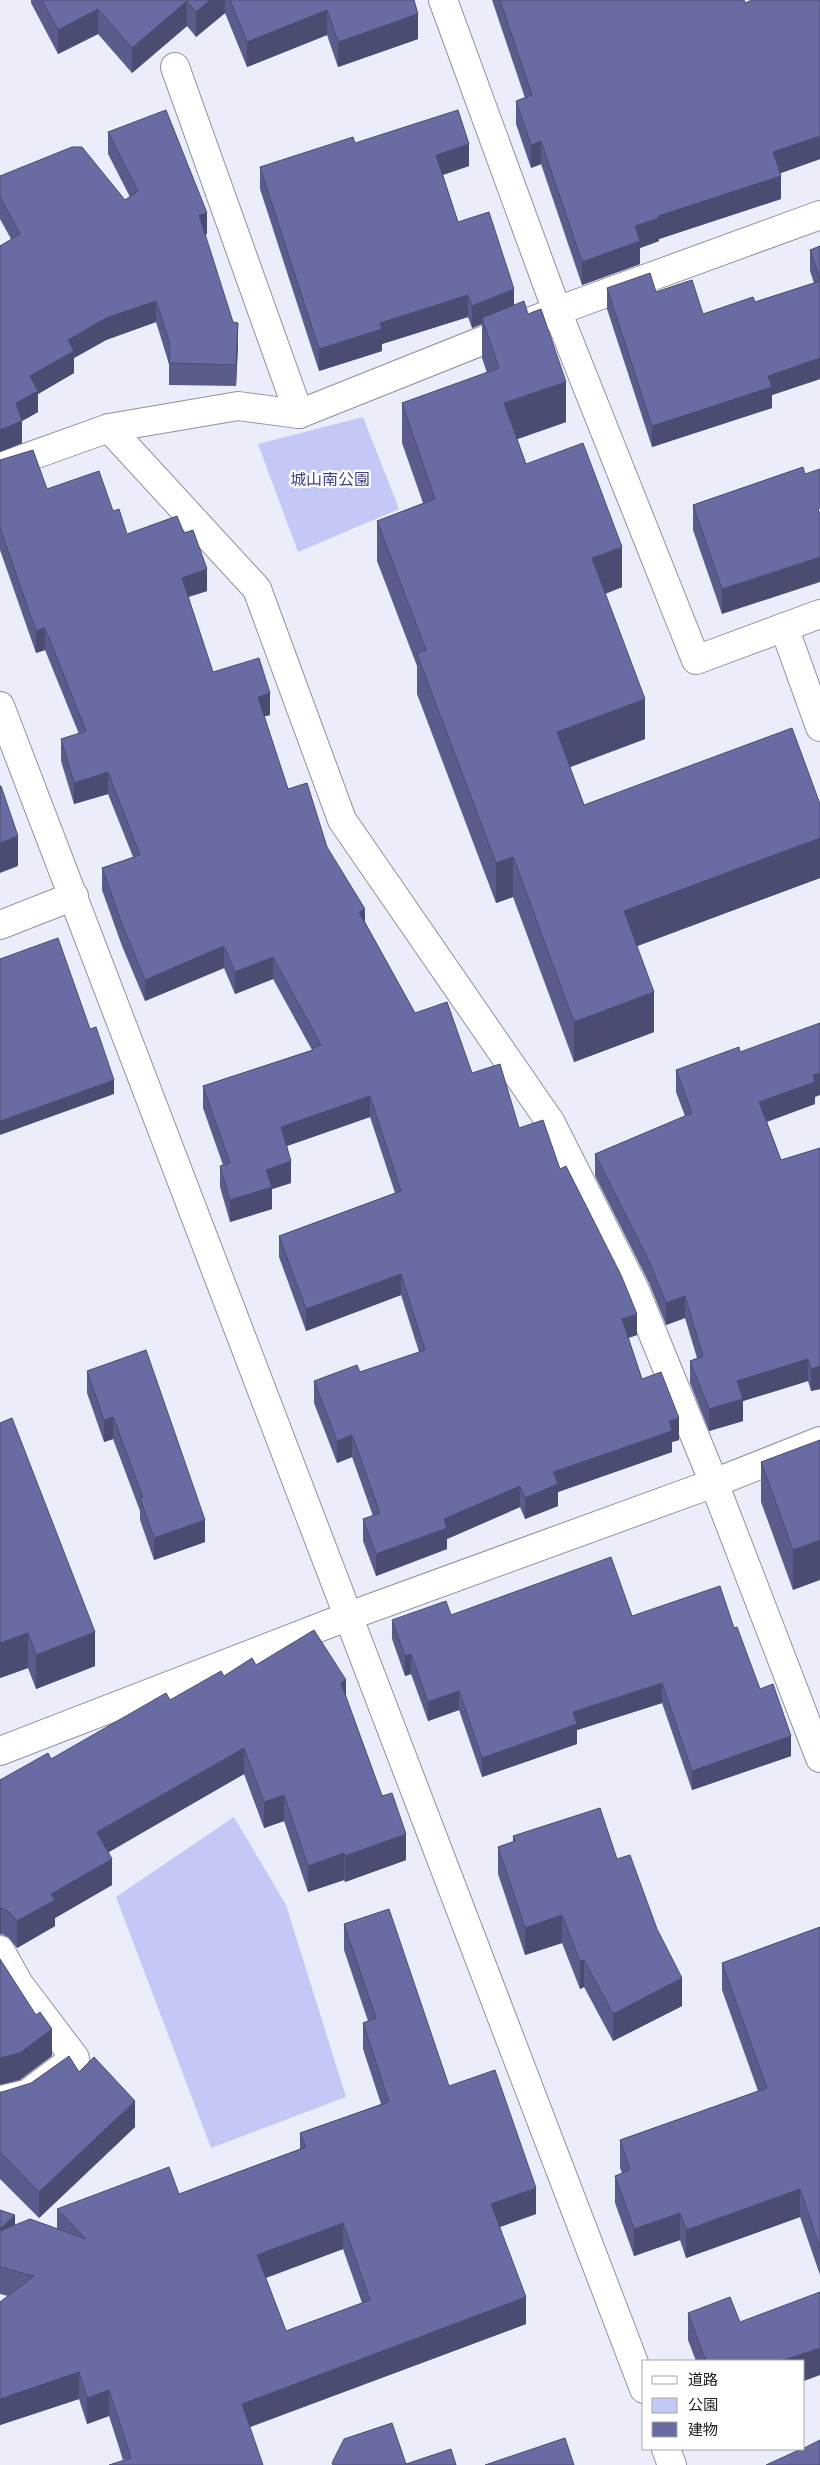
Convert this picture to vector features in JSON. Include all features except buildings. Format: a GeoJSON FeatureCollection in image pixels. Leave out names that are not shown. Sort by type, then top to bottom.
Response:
{"type":"FeatureCollection","features":[{"type":"Feature","properties":{"kind":"street"},"geometry":{"type":"LineString","coordinates":[[443,0],[557,311],[696,660],[820,614]]}},
{"type":"Feature","properties":{"kind":"street"},"geometry":{"type":"LineString","coordinates":[[175,66],[299,414]]}},
{"type":"Feature","properties":{"kind":"street"},"geometry":{"type":"LineString","coordinates":[[0,466],[109,428],[238,406],[299,414],[557,311],[820,215]]}},
{"type":"Feature","properties":{"kind":"street"},"geometry":{"type":"LineString","coordinates":[[109,428],[257,589],[342,820],[551,1123],[636,1290],[714,1483],[820,1758]]}},
{"type":"Feature","properties":{"kind":"street"},"geometry":{"type":"LineString","coordinates":[[784,627],[820,727]]}},
{"type":"Feature","properties":{"kind":"street"},"geometry":{"type":"LineString","coordinates":[[0,706],[642,2384]]}},
{"type":"Feature","properties":{"kind":"street"},"geometry":{"type":"LineString","coordinates":[[0,925],[74,896]]}},
{"type":"Feature","properties":{"kind":"street"},"geometry":{"type":"LineString","coordinates":[[0,1751],[349,1616],[714,1483],[820,1441]]}},
{"type":"Feature","properties":{"kind":"street"},"geometry":{"type":"LineString","coordinates":[[0,1950],[19,1984],[75,2058],[27,2094],[5,2099],[0,2103]]}},
{"type":"Feature","properties":{"kind":"street"},"geometry":{"type":"LineString","coordinates":[[666,2450],[672,2465]]}},
{"type":"Feature","properties":{"kind":"green space","name":"城山南公園"},"geometry":{"type":"Polygon","coordinates":[[[363,417],[399,509],[298,552],[258,444],[363,417]]]}},
{"type":"Feature","properties":{"kind":"green space"},"geometry":{"type":"Polygon","coordinates":[[[234,1817],[286,1905],[346,2097],[211,2148],[116,1897],[234,1817]]]}}]}
